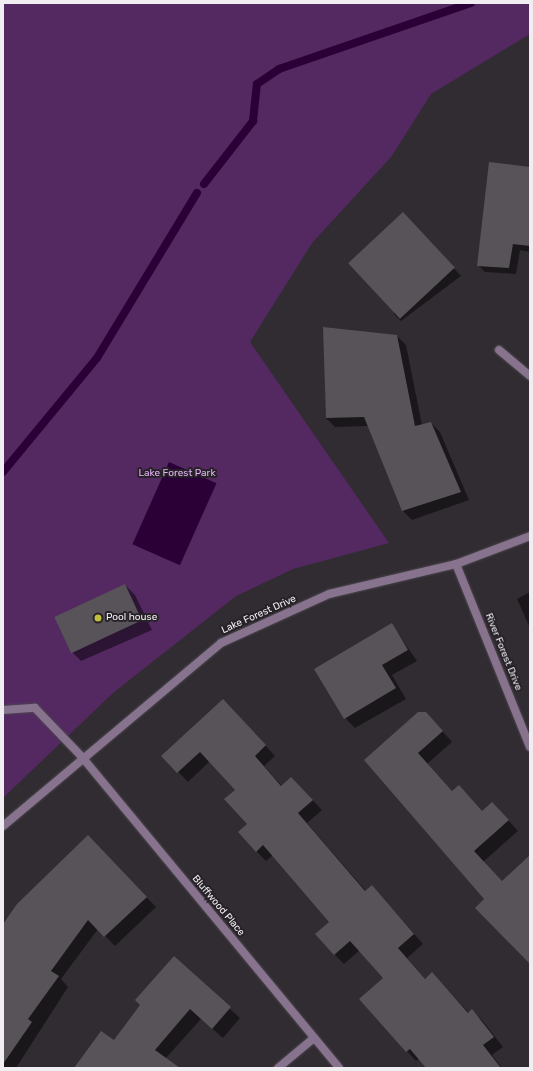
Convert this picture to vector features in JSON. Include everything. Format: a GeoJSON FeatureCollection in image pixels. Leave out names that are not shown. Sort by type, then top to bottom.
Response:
{"type":"FeatureCollection","features":[{"type":"Feature","properties":{"kind":"street"},"geometry":{"type":"LineString","coordinates":[[499,350],[530,376]]}},
{"type":"Feature","properties":{"kind":"street","name":"Lake Forest Drive"},"geometry":{"type":"LineString","coordinates":[[3,826],[82,757],[221,643],[329,594],[456,564],[530,536]]}},
{"type":"Feature","properties":{"kind":"street","name":"River Forest Drive"},"geometry":{"type":"LineString","coordinates":[[456,564],[530,748]]}},
{"type":"Feature","properties":{"kind":"street","name":"Bluffwood Place"},"geometry":{"type":"LineString","coordinates":[[3,710],[35,708],[82,757],[339,1068]]}},
{"type":"Feature","properties":{"kind":"street"},"geometry":{"type":"LineString","coordinates":[[278,1068],[314,1038]]}},
{"type":"Feature","properties":{"kind":"green space","name":"Lake Forest Park"},"geometry":{"type":"Polygon","coordinates":[[[3,3],[530,3],[530,34],[431,94],[391,157],[312,243],[250,342],[389,543],[293,569],[236,596],[113,693],[3,798],[3,3]]]}},
{"type":"Feature","properties":{"kind":"shaded area"},"geometry":{"type":"Polygon","coordinates":[[[169,462],[217,483],[180,565],[132,544],[169,462]]]}},
{"type":"Feature","properties":{"kind":"building"},"geometry":{"type":"Polygon","coordinates":[[[489,162],[530,167],[530,246],[513,244],[509,268],[477,266],[489,162]]]}},
{"type":"Feature","properties":{"kind":"building"},"geometry":{"type":"Polygon","coordinates":[[[403,212],[455,268],[400,319],[348,263],[403,212]]]}},
{"type":"Feature","properties":{"kind":"building"},"geometry":{"type":"Polygon","coordinates":[[[323,327],[397,335],[415,426],[431,422],[461,492],[402,511],[364,417],[326,418],[323,327]]]}},
{"type":"Feature","properties":{"kind":"building","name":"Pool house"},"geometry":{"type":"Polygon","coordinates":[[[125,584],[142,620],[71,653],[54,617],[125,584]]]}},
{"type":"Feature","properties":{"kind":"building"},"geometry":{"type":"Polygon","coordinates":[[[392,623],[408,650],[382,665],[396,688],[344,719],[314,669],[392,623]]]}},
{"type":"Feature","properties":{"kind":"building"},"geometry":{"type":"Polygon","coordinates":[[[223,699],[266,745],[255,756],[281,786],[291,777],[313,800],[298,813],[365,891],[372,885],[414,934],[398,948],[425,979],[432,972],[468,1013],[472,1009],[494,1037],[483,1045],[501,1068],[426,1068],[410,1049],[406,1052],[359,999],[383,978],[350,941],[334,955],[315,934],[329,922],[263,845],[256,852],[238,832],[247,824],[224,799],[235,790],[200,752],[177,773],[161,756],[223,699]]]}},
{"type":"Feature","properties":{"kind":"building"},"geometry":{"type":"Polygon","coordinates":[[[418,712],[426,712],[443,731],[418,753],[452,791],[459,785],[482,811],[492,802],[509,820],[474,851],[502,881],[530,855],[530,964],[475,908],[484,899],[364,760],[418,712]]]}},
{"type":"Feature","properties":{"kind":"building"},"geometry":{"type":"Polygon","coordinates":[[[88,835],[147,897],[104,937],[88,920],[51,971],[59,976],[28,1019],[32,1022],[3,1064],[3,924],[17,904],[88,835]]]}},
{"type":"Feature","properties":{"kind":"building"},"geometry":{"type":"Polygon","coordinates":[[[174,956],[231,1007],[212,1029],[190,1009],[155,1050],[180,1068],[74,1068],[101,1031],[114,1040],[140,1005],[135,1000],[174,956]]]}},
{"type":"Feature","properties":{"kind":"waterway"},"geometry":{"type":"LineString","coordinates":[[204,184],[253,121],[257,84],[279,69],[471,3]]}},
{"type":"Feature","properties":{"kind":"waterway"},"geometry":{"type":"LineString","coordinates":[[3,472],[97,358],[197,193]]}},
{"type":"Feature","properties":{"kind":"place","name":"Pool house"},"geometry":{"type":"Point","coordinates":[98,618]}}]}
